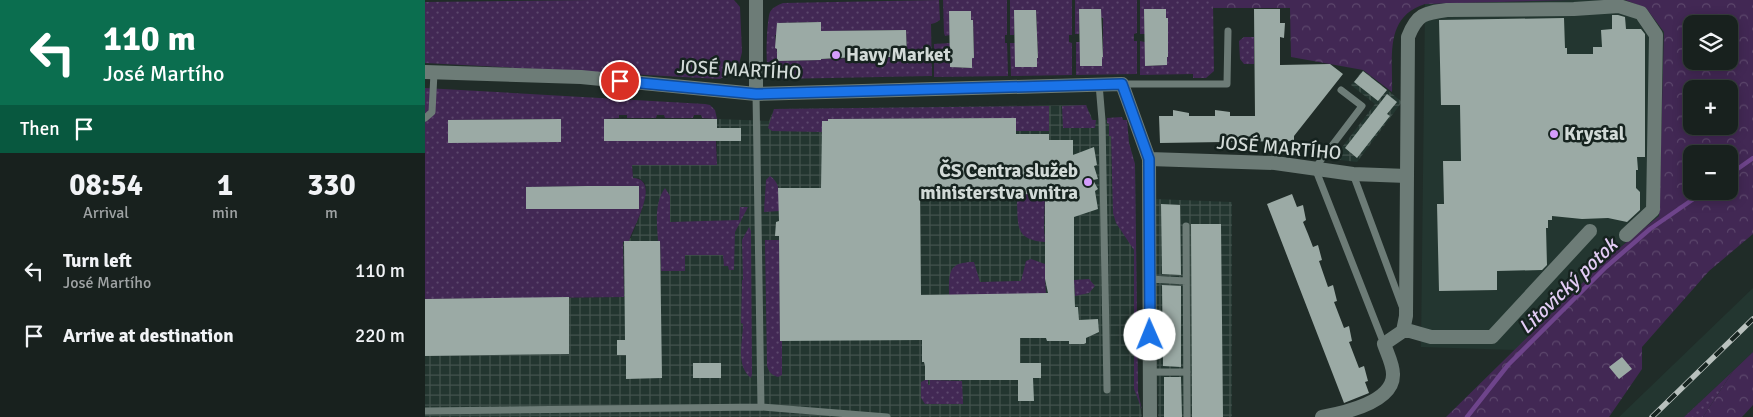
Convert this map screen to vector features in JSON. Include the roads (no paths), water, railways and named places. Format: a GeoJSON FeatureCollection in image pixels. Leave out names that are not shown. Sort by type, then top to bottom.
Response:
{"type":"FeatureCollection","features":[{"type":"Feature","properties":{"kind":"street"},"geometry":{"type":"LineString","coordinates":[[756,0],[756,94]]}},
{"type":"Feature","properties":{"kind":"street"},"geometry":{"type":"LineString","coordinates":[[1403,331],[1406,316],[1408,37],[1414,22],[1428,12],[1447,10],[1574,9],[1619,6],[1641,13],[1655,35],[1653,210],[1626,235]]}},
{"type":"Feature","properties":{"kind":"street","name":"JOSÉ MARTÍHO"},"geometry":{"type":"LineString","coordinates":[[429,73],[581,77],[756,94],[1122,84]]}},
{"type":"Feature","properties":{"kind":"street"},"geometry":{"type":"LineString","coordinates":[[1122,84],[1149,159],[1150,417]]}},
{"type":"Feature","properties":{"kind":"street","name":"JOSÉ MARTÍHO"},"geometry":{"type":"LineString","coordinates":[[1149,159],[1275,163],[1353,174],[1407,176]]}},
{"type":"Feature","properties":{"kind":"street"},"geometry":{"type":"LineString","coordinates":[[1322,417],[1346,413],[1383,396],[1392,385],[1393,373],[1384,344],[1403,331],[1431,337],[1492,337],[1590,231]]}},
{"type":"Feature","properties":{"kind":"lane"},"geometry":{"type":"LineString","coordinates":[[1122,84],[1227,84],[1228,31]]}},
{"type":"Feature","properties":{"kind":"lane"},"geometry":{"type":"LineString","coordinates":[[425,118],[432,112],[429,73]]}},
{"type":"Feature","properties":{"kind":"lane"},"geometry":{"type":"LineString","coordinates":[[1099,84],[1102,130],[1107,390]]}},
{"type":"Feature","properties":{"kind":"lane"},"geometry":{"type":"LineString","coordinates":[[1341,90],[1362,106],[1315,168],[1384,344]]}},
{"type":"Feature","properties":{"kind":"lane"},"geometry":{"type":"LineString","coordinates":[[756,94],[761,407]]}},
{"type":"Feature","properties":{"kind":"lane"},"geometry":{"type":"LineString","coordinates":[[1353,174],[1406,316]]}},
{"type":"Feature","properties":{"kind":"lane"},"geometry":{"type":"LineString","coordinates":[[1186,226],[1187,417]]}},
{"type":"Feature","properties":{"kind":"lane"},"geometry":{"type":"LineString","coordinates":[[1149,280],[1186,280]]}},
{"type":"Feature","properties":{"kind":"lane"},"geometry":{"type":"LineString","coordinates":[[1150,372],[1187,372]]}},
{"type":"Feature","properties":{"kind":"lane"},"geometry":{"type":"LineString","coordinates":[[425,411],[761,407],[887,417]]}},
{"type":"Feature","properties":{"kind":"waterway","name":"Litovický potok"},"geometry":{"type":"LineString","coordinates":[[1738,169],[1753,158]]}},
{"type":"Feature","properties":{"kind":"waterway","name":"Litovický potok"},"geometry":{"type":"LineString","coordinates":[[1467,417],[1508,365],[1606,267],[1650,229],[1692,200]]}},
{"type":"Feature","properties":{"kind":"railway"},"geometry":{"type":"LineString","coordinates":[[1652,417],[1753,319]]}},
{"type":"Feature","properties":{"kind":"place","name":"Havy Market"},"geometry":{"type":"Point","coordinates":[836,55]}},
{"type":"Feature","properties":{"kind":"place","name":"Krystal"},"geometry":{"type":"Point","coordinates":[1554,134]}},
{"type":"Feature","properties":{"kind":"place","name":"ČS Centra služeb ministerstva vnitra"},"geometry":{"type":"Point","coordinates":[1088,182]}}]}
